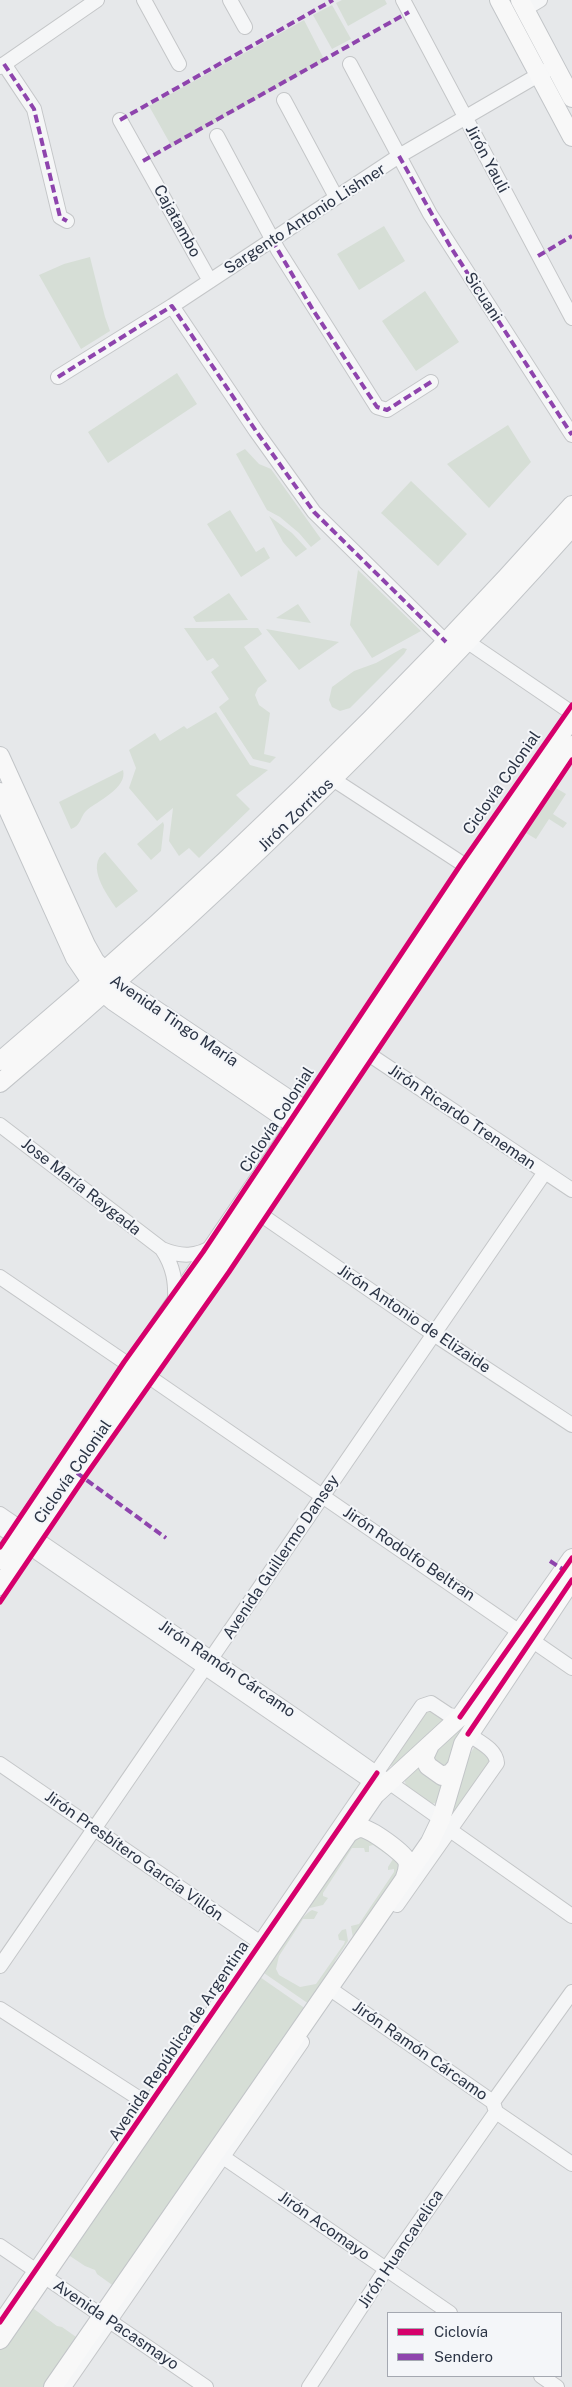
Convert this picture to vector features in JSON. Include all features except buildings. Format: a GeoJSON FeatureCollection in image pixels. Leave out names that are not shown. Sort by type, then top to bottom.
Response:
{"type":"FeatureCollection","features":[{"type":"Feature","properties":{"kind":"main road"},"geometry":{"type":"LineString","coordinates":[[500,0],[572,137]]}},
{"type":"Feature","properties":{"kind":"main road"},"geometry":{"type":"LineString","coordinates":[[528,3],[554,65],[572,98]]}},
{"type":"Feature","properties":{"kind":"main road","name":"Jirón Zorritos"},"geometry":{"type":"LineString","coordinates":[[456,639],[572,504]]}},
{"type":"Feature","properties":{"kind":"main road","name":"Jirón Zorritos"},"geometry":{"type":"LineString","coordinates":[[0,1083],[327,775],[456,639],[572,527]]}},
{"type":"Feature","properties":{"kind":"main road"},"geometry":{"type":"LineString","coordinates":[[359,1048],[469,868],[572,718]]}},
{"type":"Feature","properties":{"kind":"main road"},"geometry":{"type":"LineString","coordinates":[[139,1370],[175,1304],[215,1246],[314,1115],[572,744]]}},
{"type":"Feature","properties":{"kind":"main road","name":"Avenida Tingo María"},"geometry":{"type":"LineString","coordinates":[[0,756],[104,983],[314,1115]]}},
{"type":"Feature","properties":{"kind":"main road","name":"Avenida Tingo María"},"geometry":{"type":"LineString","coordinates":[[0,792],[75,958],[104,983],[303,1130]]}},
{"type":"Feature","properties":{"kind":"main road","name":"Jirón Zorritos"},"geometry":{"type":"LineString","coordinates":[[0,1061],[104,983]]}},
{"type":"Feature","properties":{"kind":"main road"},"geometry":{"type":"LineString","coordinates":[[0,1586],[24,1537],[139,1370],[256,1212],[303,1130]]}},
{"type":"Feature","properties":{"kind":"main road"},"geometry":{"type":"LineString","coordinates":[[0,1560],[24,1537]]}},
{"type":"Feature","properties":{"kind":"main road","name":"Avenida República de Argentina"},"geometry":{"type":"LineString","coordinates":[[53,2387],[106,2319],[405,1877],[443,1826],[463,1744],[572,1558]]}},
{"type":"Feature","properties":{"kind":"main road","name":"Avenida República de Argentina"},"geometry":{"type":"LineString","coordinates":[[0,2340],[40,2273],[265,1946],[346,1835],[379,1781],[430,1745],[460,1717],[572,1580]]}},
{"type":"Feature","properties":{"kind":"main road"},"geometry":{"type":"LineString","coordinates":[[430,1745],[424,1758],[428,1766],[442,1776],[451,1773],[456,1768]]}},
{"type":"Feature","properties":{"kind":"main road"},"geometry":{"type":"LineString","coordinates":[[346,1835],[356,1829],[366,1830],[400,1852],[407,1860],[408,1866],[405,1877]]}},
{"type":"Feature","properties":{"kind":"street"},"geometry":{"type":"LineString","coordinates":[[67,220],[60,218],[34,109],[1,66],[97,0]]}},
{"type":"Feature","properties":{"kind":"street"},"geometry":{"type":"LineString","coordinates":[[144,0],[179,64]]}},
{"type":"Feature","properties":{"kind":"street"},"geometry":{"type":"LineString","coordinates":[[230,0],[245,27]]}},
{"type":"Feature","properties":{"kind":"street","name":"Jirón Yauli"},"geometry":{"type":"LineString","coordinates":[[403,0],[572,318]]}},
{"type":"Feature","properties":{"kind":"street","name":"Sicuani"},"geometry":{"type":"LineString","coordinates":[[350,64],[445,238],[572,435]]}},
{"type":"Feature","properties":{"kind":"street","name":"Sargento Antonio Lishner"},"geometry":{"type":"LineString","coordinates":[[58,377],[172,306],[399,156],[554,65]]}},
{"type":"Feature","properties":{"kind":"street"},"geometry":{"type":"LineString","coordinates":[[284,100],[336,198]]}},
{"type":"Feature","properties":{"kind":"street","name":"Cajatambo"},"geometry":{"type":"LineString","coordinates":[[120,120],[210,281]]}},
{"type":"Feature","properties":{"kind":"street"},"geometry":{"type":"LineString","coordinates":[[216,136],[272,240],[377,407],[383,411],[390,408],[431,382]]}},
{"type":"Feature","properties":{"kind":"street"},"geometry":{"type":"LineString","coordinates":[[172,306],[256,431],[314,512],[456,639],[572,713]]}},
{"type":"Feature","properties":{"kind":"street"},"geometry":{"type":"LineString","coordinates":[[327,775],[469,868]]}},
{"type":"Feature","properties":{"kind":"street","name":"Jirón Ricardo Treneman"},"geometry":{"type":"LineString","coordinates":[[359,1048],[572,1190]]}},
{"type":"Feature","properties":{"kind":"street","name":"Jose María Raygada"},"geometry":{"type":"LineString","coordinates":[[0,1125],[162,1249],[186,1255],[203,1252],[215,1246]]}},
{"type":"Feature","properties":{"kind":"street","name":"Avenida Guillermo Dansey"},"geometry":{"type":"LineString","coordinates":[[0,1966],[435,1335],[545,1172]]}},
{"type":"Feature","properties":{"kind":"street","name":"Jirón Antonio de Elizaide"},"geometry":{"type":"LineString","coordinates":[[256,1212],[435,1335],[572,1425]]}},
{"type":"Feature","properties":{"kind":"street","name":"Jose María Raygada"},"geometry":{"type":"LineString","coordinates":[[162,1249],[173,1269],[175,1304]]}},
{"type":"Feature","properties":{"kind":"street","name":"Jirón Rodolfo Beltran"},"geometry":{"type":"LineString","coordinates":[[0,1277],[323,1495],[572,1668]]}},
{"type":"Feature","properties":{"kind":"street","name":"Jirón Ramón Cárcamo"},"geometry":{"type":"LineString","coordinates":[[0,1514],[24,1537],[572,1916]]}},
{"type":"Feature","properties":{"kind":"street","name":"Jirón Ramón Cárcamo"},"geometry":{"type":"LineString","coordinates":[[0,1528],[24,1537]]}},
{"type":"Feature","properties":{"kind":"street"},"geometry":{"type":"LineString","coordinates":[[379,1781],[408,1725],[426,1703],[431,1703],[449,1715],[460,1717]]}},
{"type":"Feature","properties":{"kind":"street"},"geometry":{"type":"LineString","coordinates":[[443,1826],[497,1763],[496,1756],[468,1734]]}},
{"type":"Feature","properties":{"kind":"street","name":"Jirón Presbítero García Villón"},"geometry":{"type":"LineString","coordinates":[[0,1764],[265,1946]]}},
{"type":"Feature","properties":{"kind":"street","name":"Avenida República de Argentina"},"geometry":{"type":"LineString","coordinates":[[265,1946],[379,1781]]}},
{"type":"Feature","properties":{"kind":"street","name":"Avenida República de Argentina"},"geometry":{"type":"LineString","coordinates":[[64,2387],[106,2319],[223,2157],[336,1993],[443,1826]]}},
{"type":"Feature","properties":{"kind":"street","name":"Jirón Huancavelica"},"geometry":{"type":"LineString","coordinates":[[308,2387],[572,1992]]}},
{"type":"Feature","properties":{"kind":"street","name":"Jirón Ramón Cárcamo"},"geometry":{"type":"LineString","coordinates":[[336,1993],[572,2164]]}},
{"type":"Feature","properties":{"kind":"street"},"geometry":{"type":"LineString","coordinates":[[0,2008],[154,2108]]}},
{"type":"Feature","properties":{"kind":"street","name":"Jirón Acomayo"},"geometry":{"type":"LineString","coordinates":[[223,2157],[449,2312]]}},
{"type":"Feature","properties":{"kind":"street","name":"Avenida Pacasmayo"},"geometry":{"type":"LineString","coordinates":[[0,2246],[206,2387]]}},
{"type":"Feature","properties":{"kind":"street","name":"Avenida República de Argentina"},"geometry":{"type":"LineString","coordinates":[[0,2322],[40,2273]]}},
{"type":"Feature","properties":{"kind":"street"},"geometry":{"type":"LineString","coordinates":[[542,2377],[557,2387]]}},
{"type":"Feature","properties":{"kind":"shaded area"},"geometry":{"type":"Polygon","coordinates":[[[342,0],[385,0],[387,4],[348,26],[336,3],[342,0]]]}},
{"type":"Feature","properties":{"kind":"shaded area"},"geometry":{"type":"Polygon","coordinates":[[[332,5],[351,39],[332,49],[313,15],[332,5]]]}},
{"type":"Feature","properties":{"kind":"shaded area"},"geometry":{"type":"Polygon","coordinates":[[[304,20],[325,61],[172,147],[149,106],[304,20]]]}},
{"type":"Feature","properties":{"kind":"shaded area"},"geometry":{"type":"Polygon","coordinates":[[[384,226],[405,261],[359,290],[337,254],[384,226]]]}},
{"type":"Feature","properties":{"kind":"shaded area"},"geometry":{"type":"Polygon","coordinates":[[[90,257],[110,331],[81,349],[39,275],[64,264],[90,257]]]}},
{"type":"Feature","properties":{"kind":"shaded area"},"geometry":{"type":"Polygon","coordinates":[[[425,291],[459,342],[416,371],[382,321],[425,291]]]}},
{"type":"Feature","properties":{"kind":"shaded area"},"geometry":{"type":"Polygon","coordinates":[[[177,373],[197,404],[108,463],[88,432],[177,373]]]}},
{"type":"Feature","properties":{"kind":"shaded area"},"geometry":{"type":"Polygon","coordinates":[[[508,425],[531,462],[489,508],[447,464],[508,425]]]}},
{"type":"Feature","properties":{"kind":"shaded area"},"geometry":{"type":"Polygon","coordinates":[[[245,449],[259,464],[271,469],[321,539],[311,547],[299,533],[280,517],[267,510],[236,454],[245,449]]]}},
{"type":"Feature","properties":{"kind":"shaded area"},"geometry":{"type":"Polygon","coordinates":[[[411,481],[467,534],[438,566],[381,513],[411,481]]]}},
{"type":"Feature","properties":{"kind":"shaded area"},"geometry":{"type":"Polygon","coordinates":[[[230,510],[256,552],[264,547],[270,558],[241,577],[207,524],[230,510]]]}},
{"type":"Feature","properties":{"kind":"shaded area"},"geometry":{"type":"Polygon","coordinates":[[[269,516],[292,533],[307,549],[296,557],[283,542],[269,516]]]}},
{"type":"Feature","properties":{"kind":"shaded area"},"geometry":{"type":"Polygon","coordinates":[[[358,570],[421,631],[372,658],[350,625],[358,570]]]}},
{"type":"Feature","properties":{"kind":"shaded area"},"geometry":{"type":"Polygon","coordinates":[[[229,593],[248,620],[196,622],[193,617],[229,593]]]}},
{"type":"Feature","properties":{"kind":"shaded area"},"geometry":{"type":"Polygon","coordinates":[[[298,604],[311,623],[276,618],[298,604]]]}},
{"type":"Feature","properties":{"kind":"shaded area"},"geometry":{"type":"Polygon","coordinates":[[[184,628],[258,628],[262,634],[244,647],[267,681],[258,688],[255,695],[259,705],[270,713],[264,754],[276,757],[270,763],[253,759],[219,707],[229,699],[211,672],[219,666],[213,658],[207,661],[184,628]]]}},
{"type":"Feature","properties":{"kind":"shaded area"},"geometry":{"type":"Polygon","coordinates":[[[266,629],[339,642],[299,670],[266,629]]]}},
{"type":"Feature","properties":{"kind":"shaded area"},"geometry":{"type":"Polygon","coordinates":[[[403,648],[407,649],[404,654],[350,708],[340,711],[332,707],[329,700],[332,687],[354,671],[376,663],[403,648]]]}},
{"type":"Feature","properties":{"kind":"shaded area"},"geometry":{"type":"Polygon","coordinates":[[[216,712],[250,765],[268,770],[236,795],[250,809],[199,858],[189,848],[179,856],[169,841],[173,808],[157,821],[129,788],[136,768],[129,750],[155,733],[160,741],[184,726],[187,729],[216,712]]]}},
{"type":"Feature","properties":{"kind":"shaded area"},"geometry":{"type":"Polygon","coordinates":[[[123,770],[121,783],[110,794],[86,811],[79,824],[71,829],[59,802],[123,770]]]}},
{"type":"Feature","properties":{"kind":"shaded area"},"geometry":{"type":"Polygon","coordinates":[[[556,788],[566,794],[553,814],[567,823],[563,828],[549,819],[536,839],[526,833],[556,788]]]}},
{"type":"Feature","properties":{"kind":"shaded area"},"geometry":{"type":"Polygon","coordinates":[[[163,822],[161,851],[151,860],[137,844],[163,822]]]}},
{"type":"Feature","properties":{"kind":"shaded area"},"geometry":{"type":"Polygon","coordinates":[[[105,852],[138,891],[116,908],[103,888],[97,872],[99,858],[105,852]]]}},
{"type":"Feature","properties":{"kind":"shaded area"},"geometry":{"type":"Polygon","coordinates":[[[425,1706],[447,1718],[396,1765],[390,1766],[425,1706]]]}},
{"type":"Feature","properties":{"kind":"shaded area"},"geometry":{"type":"Polygon","coordinates":[[[467,1723],[438,1802],[432,1804],[406,1786],[404,1778],[467,1723]]]}},
{"type":"Feature","properties":{"kind":"shaded area"},"geometry":{"type":"Polygon","coordinates":[[[475,1746],[493,1759],[456,1816],[451,1813],[468,1757],[475,1746]]]}},
{"type":"Feature","properties":{"kind":"shaded area"},"geometry":{"type":"Polygon","coordinates":[[[356,1836],[369,1840],[382,1848],[394,1858],[402,1869],[353,1938],[351,1926],[359,1924],[394,1872],[394,1869],[388,1870],[393,1859],[373,1845],[369,1846],[369,1852],[365,1852],[364,1848],[352,1848],[323,1893],[323,1896],[328,1898],[323,1905],[310,1908],[308,1902],[356,1836]]]}},
{"type":"Feature","properties":{"kind":"shaded area"},"geometry":{"type":"Polygon","coordinates":[[[312,1910],[318,1912],[314,1919],[303,1919],[279,1956],[276,1969],[279,1975],[300,1987],[316,1984],[344,1944],[345,1941],[339,1940],[338,1935],[342,1930],[346,1929],[348,1941],[335,1961],[333,1971],[309,2004],[261,1971],[293,1929],[307,1914],[312,1910]]]}},
{"type":"Feature","properties":{"kind":"shaded area"},"geometry":{"type":"Polygon","coordinates":[[[257,1975],[306,2009],[115,2287],[97,2274],[95,2270],[67,2254],[257,1975]]]}},
{"type":"Feature","properties":{"kind":"shaded area"},"geometry":{"type":"Polygon","coordinates":[[[30,2306],[57,2326],[62,2327],[79,2339],[47,2387],[0,2387],[0,2350],[30,2306]]]}},
{"type":"Feature","properties":{"kind":"marked path"},"geometry":{"type":"LineString","coordinates":[[120,120],[333,0]]}},
{"type":"Feature","properties":{"kind":"marked path"},"geometry":{"type":"LineString","coordinates":[[143,161],[409,12]]}},
{"type":"Feature","properties":{"kind":"marked path"},"geometry":{"type":"LineString","coordinates":[[4,64],[34,109],[60,217],[67,221]]}},
{"type":"Feature","properties":{"kind":"marked path"},"geometry":{"type":"LineString","coordinates":[[399,156],[450,246],[572,435]]}},
{"type":"Feature","properties":{"kind":"marked path"},"geometry":{"type":"LineString","coordinates":[[538,256],[572,236]]}},
{"type":"Feature","properties":{"kind":"marked path"},"geometry":{"type":"LineString","coordinates":[[272,240],[313,310],[377,407],[387,410],[431,382]]}},
{"type":"Feature","properties":{"kind":"marked path"},"geometry":{"type":"LineString","coordinates":[[58,377],[172,306],[256,431],[314,512],[446,642]]}},
{"type":"Feature","properties":{"kind":"marked path"},"geometry":{"type":"LineString","coordinates":[[77,1473],[166,1538]]}},
{"type":"Feature","properties":{"kind":"marked path"},"geometry":{"type":"LineString","coordinates":[[550,1561],[564,1570]]}},
{"type":"Feature","properties":{"kind":"cycle path","name":"Ciclovía Colonial"},"geometry":{"type":"LineString","coordinates":[[0,1547],[124,1362],[203,1252],[461,864],[572,705]]}},
{"type":"Feature","properties":{"kind":"cycle path","name":"Ciclovía Colonial"},"geometry":{"type":"LineString","coordinates":[[0,1602],[84,1478],[229,1272],[572,760]]}},
{"type":"Feature","properties":{"kind":"cycle path"},"geometry":{"type":"LineString","coordinates":[[460,1717],[572,1558]]}},
{"type":"Feature","properties":{"kind":"cycle path"},"geometry":{"type":"LineString","coordinates":[[468,1734],[572,1580]]}},
{"type":"Feature","properties":{"kind":"cycle path"},"geometry":{"type":"LineString","coordinates":[[0,2322],[377,1773]]}}]}
